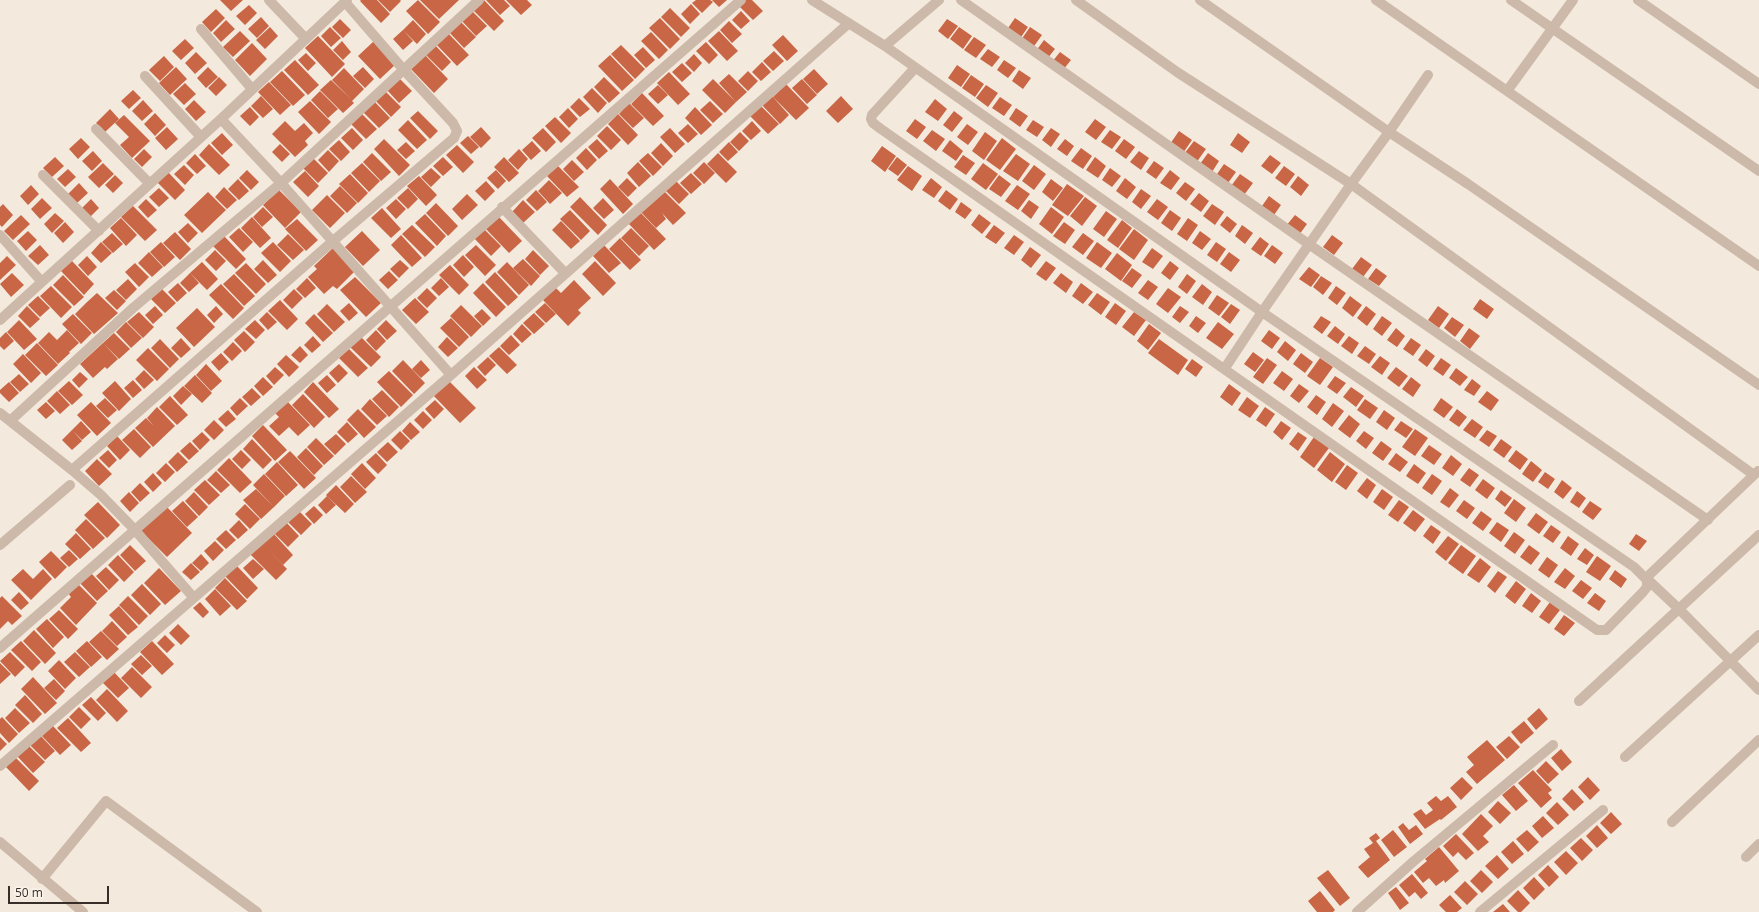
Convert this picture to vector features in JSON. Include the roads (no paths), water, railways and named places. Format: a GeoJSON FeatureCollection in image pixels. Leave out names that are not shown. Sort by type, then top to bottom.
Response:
{"type":"FeatureCollection","features":[{"type":"Feature","properties":{"kind":"street"},"geometry":{"type":"LineString","coordinates":[[269,0],[306,39]]}},
{"type":"Feature","properties":{"kind":"street"},"geometry":{"type":"LineString","coordinates":[[10,421],[132,308],[281,182],[479,0]]}},
{"type":"Feature","properties":{"kind":"street"},"geometry":{"type":"LineString","coordinates":[[0,648],[502,207],[741,0]]}},
{"type":"Feature","properties":{"kind":"street"},"geometry":{"type":"LineString","coordinates":[[812,0],[885,46],[1262,312],[1634,567],[1679,609],[1759,690]]}},
{"type":"Feature","properties":{"kind":"street"},"geometry":{"type":"LineString","coordinates":[[885,46],[939,0]]}},
{"type":"Feature","properties":{"kind":"street"},"geometry":{"type":"LineString","coordinates":[[961,0],[1310,245],[1708,520]]}},
{"type":"Feature","properties":{"kind":"street"},"geometry":{"type":"LineString","coordinates":[[1076,0],[1178,72],[1351,184],[1757,473],[1646,578]]}},
{"type":"Feature","properties":{"kind":"street"},"geometry":{"type":"LineString","coordinates":[[1200,0],[1389,132],[1474,188],[1759,385]]}},
{"type":"Feature","properties":{"kind":"street"},"geometry":{"type":"LineString","coordinates":[[1376,0],[1759,266]]}},
{"type":"Feature","properties":{"kind":"street"},"geometry":{"type":"LineString","coordinates":[[1511,0],[1759,171]]}},
{"type":"Feature","properties":{"kind":"street"},"geometry":{"type":"LineString","coordinates":[[1507,91],[1573,0]]}},
{"type":"Feature","properties":{"kind":"street"},"geometry":{"type":"LineString","coordinates":[[1638,0],[1759,84]]}},
{"type":"Feature","properties":{"kind":"street"},"geometry":{"type":"LineString","coordinates":[[0,320],[221,119],[346,1],[403,69],[454,123],[457,134],[451,142],[333,241],[72,470]]}},
{"type":"Feature","properties":{"kind":"street"},"geometry":{"type":"LineString","coordinates":[[0,766],[193,597],[451,375],[849,23]]}},
{"type":"Feature","properties":{"kind":"street"},"geometry":{"type":"LineString","coordinates":[[201,29],[252,89]]}},
{"type":"Feature","properties":{"kind":"street"},"geometry":{"type":"LineString","coordinates":[[915,68],[872,114],[871,119],[873,123],[1598,630],[1606,630],[1643,592],[1648,583],[1646,578]]}},
{"type":"Feature","properties":{"kind":"street"},"geometry":{"type":"LineString","coordinates":[[1225,368],[1262,312],[1428,74]]}},
{"type":"Feature","properties":{"kind":"street"},"geometry":{"type":"LineString","coordinates":[[145,76],[201,137]]}},
{"type":"Feature","properties":{"kind":"street"},"geometry":{"type":"LineString","coordinates":[[221,119],[281,182],[451,375]]}},
{"type":"Feature","properties":{"kind":"street"},"geometry":{"type":"LineString","coordinates":[[96,129],[150,184]]}},
{"type":"Feature","properties":{"kind":"street"},"geometry":{"type":"LineString","coordinates":[[43,175],[98,231]]}},
{"type":"Feature","properties":{"kind":"street"},"geometry":{"type":"LineString","coordinates":[[502,207],[565,274]]}},
{"type":"Feature","properties":{"kind":"street"},"geometry":{"type":"LineString","coordinates":[[0,235],[42,282]]}},
{"type":"Feature","properties":{"kind":"street"},"geometry":{"type":"LineString","coordinates":[[0,413],[101,495],[134,529],[193,597]]}},
{"type":"Feature","properties":{"kind":"street"},"geometry":{"type":"LineString","coordinates":[[0,545],[70,485]]}},
{"type":"Feature","properties":{"kind":"street"},"geometry":{"type":"LineString","coordinates":[[1579,701],[1759,535]]}},
{"type":"Feature","properties":{"kind":"street"},"geometry":{"type":"LineString","coordinates":[[1625,757],[1759,635]]}},
{"type":"Feature","properties":{"kind":"street"},"geometry":{"type":"LineString","coordinates":[[1672,822],[1759,740]]}},
{"type":"Feature","properties":{"kind":"street"},"geometry":{"type":"LineString","coordinates":[[1357,912],[1414,861],[1553,745]]}},
{"type":"Feature","properties":{"kind":"street"},"geometry":{"type":"LineString","coordinates":[[42,879],[106,801],[257,912]]}},
{"type":"Feature","properties":{"kind":"street"},"geometry":{"type":"LineString","coordinates":[[1480,912],[1603,810]]}},
{"type":"Feature","properties":{"kind":"street"},"geometry":{"type":"LineString","coordinates":[[0,842],[42,879],[83,912]]}},
{"type":"Feature","properties":{"kind":"street"},"geometry":{"type":"LineString","coordinates":[[1746,857],[1759,844]]}}]}
